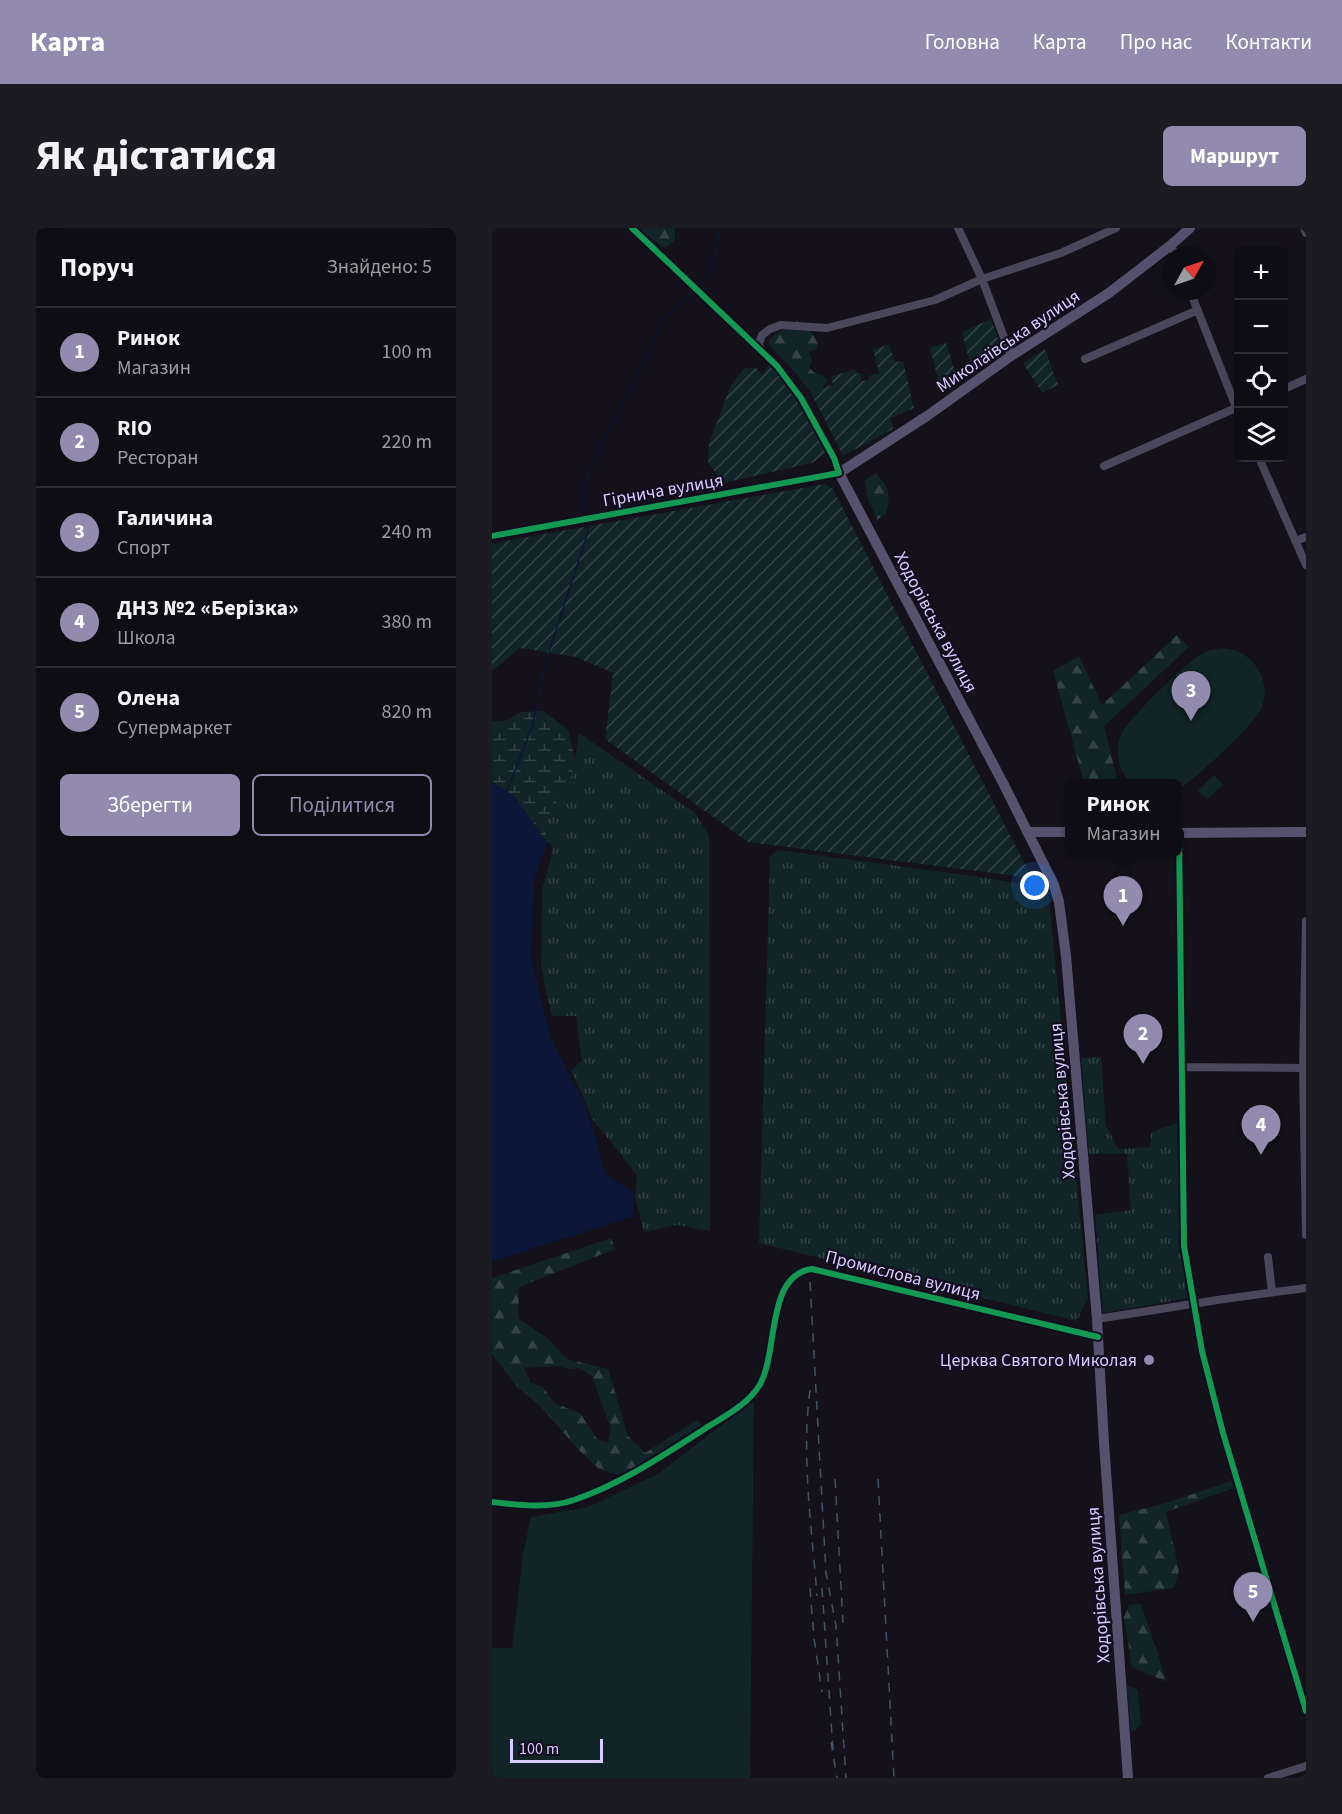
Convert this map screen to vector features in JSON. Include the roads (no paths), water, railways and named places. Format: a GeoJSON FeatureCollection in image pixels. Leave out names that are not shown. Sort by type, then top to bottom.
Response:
{"type":"FeatureCollection","features":[{"type":"Feature","properties":{"kind":"main road","name":"Миколаївська вулиця"},"geometry":{"type":"LineString","coordinates":[[1176,246],[1190,228]]}},
{"type":"Feature","properties":{"kind":"main road","name":"Миколаївська вулиця"},"geometry":{"type":"LineString","coordinates":[[839,473],[927,416],[1011,356],[1162,257]]}},
{"type":"Feature","properties":{"kind":"main road","name":"Ходорівська вулиця"},"geometry":{"type":"LineString","coordinates":[[839,473],[1054,885],[1066,956],[1098,1319],[1104,1443],[1128,1778]]}},
{"type":"Feature","properties":{"kind":"main road"},"geometry":{"type":"LineString","coordinates":[[1027,832],[1065,832]]}},
{"type":"Feature","properties":{"kind":"main road"},"geometry":{"type":"LineString","coordinates":[[1182,833],[1306,832]]}},
{"type":"Feature","properties":{"kind":"street"},"geometry":{"type":"LineString","coordinates":[[633,228],[777,366],[796,389],[830,450],[839,473]]}},
{"type":"Feature","properties":{"kind":"street"},"geometry":{"type":"LineString","coordinates":[[958,228],[982,279],[1011,356]]}},
{"type":"Feature","properties":{"kind":"street"},"geometry":{"type":"LineString","coordinates":[[762,352],[759,343],[762,334],[781,325],[827,328],[935,300],[982,279],[1061,253],[1116,228]]}},
{"type":"Feature","properties":{"kind":"street"},"geometry":{"type":"LineString","coordinates":[[1304,228],[1306,233]]}},
{"type":"Feature","properties":{"kind":"street"},"geometry":{"type":"LineString","coordinates":[[1194,300],[1238,408]]}},
{"type":"Feature","properties":{"kind":"street"},"geometry":{"type":"LineString","coordinates":[[1085,359],[1198,310]]}},
{"type":"Feature","properties":{"kind":"street"},"geometry":{"type":"LineString","coordinates":[[1288,386],[1306,379]]}},
{"type":"Feature","properties":{"kind":"street"},"geometry":{"type":"LineString","coordinates":[[1104,466],[1234,411]]}},
{"type":"Feature","properties":{"kind":"street"},"geometry":{"type":"LineString","coordinates":[[1261,462],[1306,565]]}},
{"type":"Feature","properties":{"kind":"street","name":"Гірнича вулиця"},"geometry":{"type":"LineString","coordinates":[[492,536],[839,473]]}},
{"type":"Feature","properties":{"kind":"street"},"geometry":{"type":"LineString","coordinates":[[1295,541],[1306,537]]}},
{"type":"Feature","properties":{"kind":"street"},"geometry":{"type":"LineString","coordinates":[[1178,857],[1184,1246],[1202,1351],[1224,1438],[1306,1711]]}},
{"type":"Feature","properties":{"kind":"street"},"geometry":{"type":"LineString","coordinates":[[1306,921],[1306,1235]]}},
{"type":"Feature","properties":{"kind":"street"},"geometry":{"type":"LineString","coordinates":[[1182,1067],[1305,1068]]}},
{"type":"Feature","properties":{"kind":"street"},"geometry":{"type":"LineString","coordinates":[[1268,1257],[1272,1292]]}},
{"type":"Feature","properties":{"kind":"street","name":"Промислова вулиця"},"geometry":{"type":"LineString","coordinates":[[492,1502],[528,1506],[572,1501],[657,1460],[744,1404],[760,1385],[768,1359],[777,1308],[784,1291],[801,1270],[812,1269],[1098,1337]]}},
{"type":"Feature","properties":{"kind":"street"},"geometry":{"type":"LineString","coordinates":[[1098,1319],[1306,1288]]}},
{"type":"Feature","properties":{"kind":"street"},"geometry":{"type":"LineString","coordinates":[[1268,1778],[1306,1766]]}},
{"type":"Feature","properties":{"kind":"water"},"geometry":{"type":"Polygon","coordinates":[[[492,782],[515,797],[547,843],[534,880],[531,956],[549,1034],[586,1107],[606,1174],[633,1192],[634,1216],[492,1262],[492,782]]]}},
{"type":"Feature","properties":{"kind":"waterway"},"geometry":{"type":"LineString","coordinates":[[699,285],[711,266],[720,228]]}},
{"type":"Feature","properties":{"kind":"waterway"},"geometry":{"type":"LineString","coordinates":[[585,516],[582,495],[595,457],[651,347],[661,321],[693,291]]}},
{"type":"Feature","properties":{"kind":"waterway"},"geometry":{"type":"LineString","coordinates":[[507,791],[532,727],[546,661],[588,532],[586,523]]}},
{"type":"Feature","properties":{"kind":"railway"},"geometry":{"type":"LineString","coordinates":[[810,1282],[826,1573],[836,1626],[846,1778]]}},
{"type":"Feature","properties":{"kind":"railway"},"geometry":{"type":"LineString","coordinates":[[810,1390],[807,1467],[817,1596]]}},
{"type":"Feature","properties":{"kind":"railway"},"geometry":{"type":"LineString","coordinates":[[835,1479],[843,1623]]}},
{"type":"Feature","properties":{"kind":"railway"},"geometry":{"type":"LineString","coordinates":[[878,1479],[894,1778]]}},
{"type":"Feature","properties":{"kind":"railway"},"geometry":{"type":"LineString","coordinates":[[810,1588],[822,1692]]}},
{"type":"Feature","properties":{"kind":"railway"},"geometry":{"type":"LineString","coordinates":[[822,1588],[833,1750]]}},
{"type":"Feature","properties":{"kind":"railway"},"geometry":{"type":"LineString","coordinates":[[831,1742],[837,1778]]}},
{"type":"Feature","properties":{"kind":"place","name":"Галичина"},"geometry":{"type":"Point","coordinates":[1191,721]}},
{"type":"Feature","properties":{"kind":"place","name":"Ринок"},"geometry":{"type":"Point","coordinates":[1123,926]}},
{"type":"Feature","properties":{"kind":"place","name":"RIO"},"geometry":{"type":"Point","coordinates":[1143,1064]}},
{"type":"Feature","properties":{"kind":"place","name":"ДНЗ №2 «Берізка»"},"geometry":{"type":"Point","coordinates":[1261,1155]}},
{"type":"Feature","properties":{"kind":"place","name":"Церква Святого Миколая"},"geometry":{"type":"Point","coordinates":[1149,1360]}},
{"type":"Feature","properties":{"kind":"place","name":"Олена"},"geometry":{"type":"Point","coordinates":[1253,1622]}}]}
